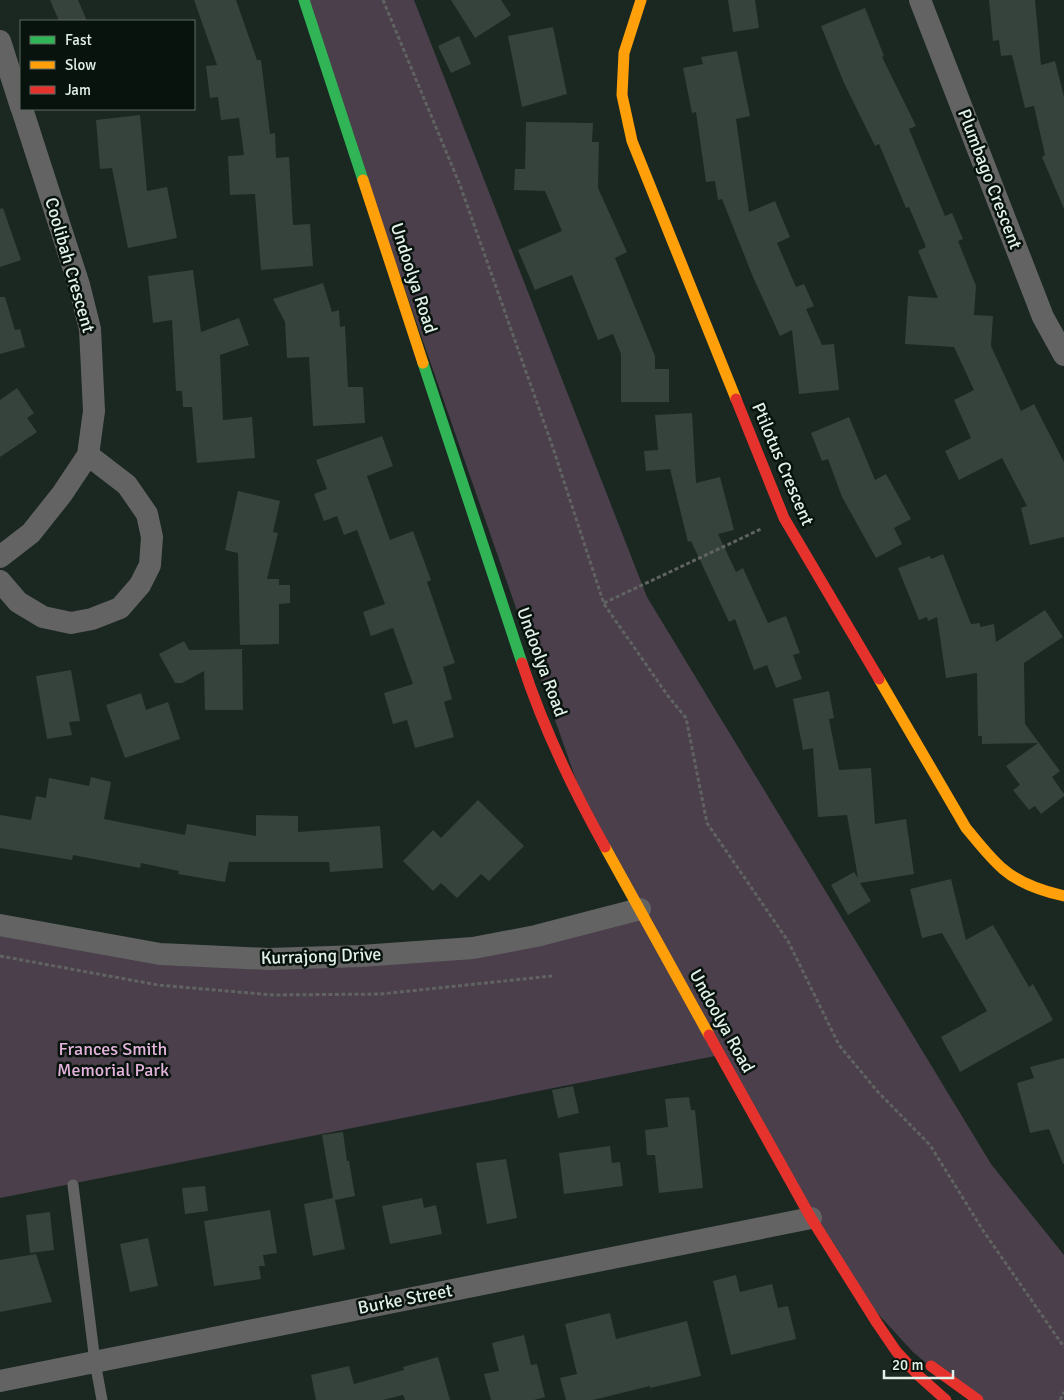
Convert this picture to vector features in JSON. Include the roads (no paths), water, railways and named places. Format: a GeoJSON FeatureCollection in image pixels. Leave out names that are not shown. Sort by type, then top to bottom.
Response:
{"type":"FeatureCollection","features":[{"type":"Feature","properties":{"kind":"main road","name":"Undoolya Road"},"geometry":{"type":"LineString","coordinates":[[304,0],[528,682],[557,753],[590,820],[810,1218],[896,1351],[919,1376],[946,1400]]}},
{"type":"Feature","properties":{"kind":"main road","name":"Ptilotus Crescent"},"geometry":{"type":"LineString","coordinates":[[635,2],[624,53],[622,95],[632,141],[784,518],[966,828],[1003,869],[1022,881],[1044,891],[1064,896]]}},
{"type":"Feature","properties":{"kind":"main road","name":"Undoolya Road"},"geometry":{"type":"LineString","coordinates":[[855,1289],[900,1338]]}},
{"type":"Feature","properties":{"kind":"main road"},"geometry":{"type":"LineString","coordinates":[[920,1358],[978,1400]]}},
{"type":"Feature","properties":{"kind":"street","name":"Plumbago Crescent"},"geometry":{"type":"LineString","coordinates":[[920,0],[1043,317],[1064,355]]}},
{"type":"Feature","properties":{"kind":"street","name":"Coolibah Crescent"},"geometry":{"type":"LineString","coordinates":[[0,41],[20,102]]}},
{"type":"Feature","properties":{"kind":"street","name":"Coolibah Crescent"},"geometry":{"type":"LineString","coordinates":[[0,557],[31,533],[62,494],[88,455],[94,411],[90,329],[79,285],[23,110]]}},
{"type":"Feature","properties":{"kind":"street"},"geometry":{"type":"LineString","coordinates":[[0,581],[18,602],[43,618],[71,623],[92,619],[120,608],[140,585],[150,565],[152,537],[147,514],[127,485],[88,455]]}},
{"type":"Feature","properties":{"kind":"street","name":"Kurrajong Drive"},"geometry":{"type":"LineString","coordinates":[[0,925],[160,954],[269,959],[361,956],[473,948],[536,936],[640,909]]}},
{"type":"Feature","properties":{"kind":"street","name":"Burke Street"},"geometry":{"type":"LineString","coordinates":[[0,1381],[810,1218]]}},
{"type":"Feature","properties":{"kind":"lane"},"geometry":{"type":"LineString","coordinates":[[73,1185],[95,1362],[102,1400]]}},
{"type":"Feature","properties":{"kind":"park label","name":"Frances Smith Memorial Park"},"geometry":{"type":"Point","coordinates":[113,1059]}}]}
